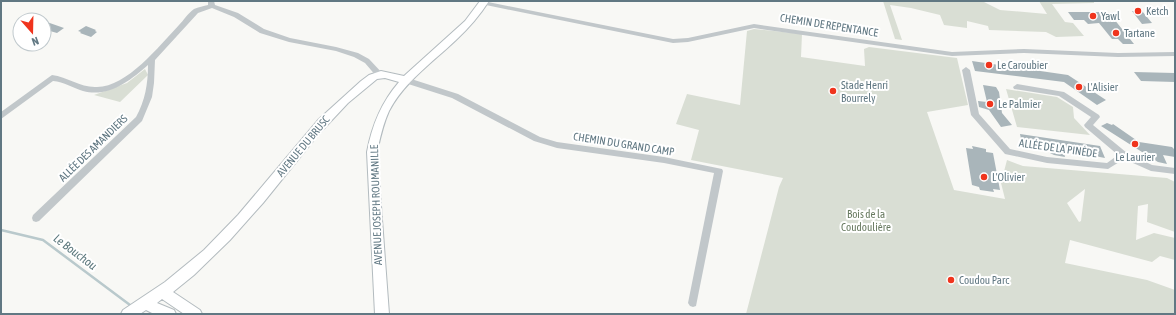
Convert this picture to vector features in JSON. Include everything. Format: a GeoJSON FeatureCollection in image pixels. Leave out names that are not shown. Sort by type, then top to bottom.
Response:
{"type":"FeatureCollection","features":[{"type":"Feature","properties":{"kind":"street","name":"CHEMIN DE REPENTANCE"},"geometry":{"type":"LineString","coordinates":[[484,2],[673,40],[688,40],[754,26],[937,53],[965,54],[985,51],[1118,55],[1175,54]]}},
{"type":"Feature","properties":{"kind":"street"},"geometry":{"type":"LineString","coordinates":[[1,116],[52,78],[58,78],[87,89],[95,90],[128,79],[155,54],[199,7],[212,3],[236,15],[262,31],[289,40],[336,49],[356,55],[367,61],[380,75],[405,80],[468,23],[484,2]]}},
{"type":"Feature","properties":{"kind":"street","name":"ALLÉE DES AMANDIERS"},"geometry":{"type":"LineString","coordinates":[[36,218],[140,119],[144,112],[151,88],[151,59],[155,54]]}},
{"type":"Feature","properties":{"kind":"street","name":"ALLÉE DE LA PINÈDE"},"geometry":{"type":"LineString","coordinates":[[966,70],[975,115],[1008,152],[1047,160],[1108,166],[1124,155]]}},
{"type":"Feature","properties":{"kind":"street","name":"AVENUE DU BRUSC"},"geometry":{"type":"LineString","coordinates":[[128,314],[146,304],[195,266],[239,223],[320,124],[347,98],[373,77],[380,75]]}},
{"type":"Feature","properties":{"kind":"street","name":"CHEMIN DU GRAND CAMP"},"geometry":{"type":"LineString","coordinates":[[405,80],[455,96],[537,139],[557,145],[664,160],[719,171],[693,303]]}},
{"type":"Feature","properties":{"kind":"street","name":"AVENUE JOSEPH ROUMANILLE"},"geometry":{"type":"LineString","coordinates":[[382,314],[372,152],[376,132],[382,117],[395,92],[405,80]]}},
{"type":"Feature","properties":{"kind":"street","name":"ALLÉE DE LA PINÈDE"},"geometry":{"type":"LineString","coordinates":[[1017,87],[1061,94],[1096,117],[1088,125],[1124,155],[1150,168],[1175,171]]}},
{"type":"Feature","properties":{"kind":"street"},"geometry":{"type":"LineString","coordinates":[[162,292],[195,314]]}},
{"type":"Feature","properties":{"kind":"street"},"geometry":{"type":"LineString","coordinates":[[146,304],[169,314]]}},
{"type":"Feature","properties":{"kind":"green space"},"geometry":{"type":"Polygon","coordinates":[[[883,1],[982,1],[1000,10],[1047,14],[1039,1],[1094,1],[1094,3],[1052,4],[1065,22],[1073,23],[1084,36],[1056,37],[1046,32],[989,30],[988,26],[967,21],[967,28],[944,25],[940,15],[890,5],[902,40],[895,39],[883,1]]]}},
{"type":"Feature","properties":{"kind":"green space","name":"Bois de la Coudoulière"},"geometry":{"type":"Polygon","coordinates":[[[754,29],[802,34],[801,57],[865,66],[864,49],[869,47],[957,58],[968,105],[927,112],[954,190],[1005,199],[1001,183],[1007,160],[1023,166],[1167,178],[1175,182],[1175,232],[1147,222],[1148,204],[1138,206],[1136,240],[1154,233],[1175,238],[1175,260],[1160,256],[1152,262],[1070,240],[1065,263],[1147,280],[1175,290],[1175,314],[746,314],[779,187],[783,178],[691,160],[699,130],[676,124],[687,94],[740,105],[747,31],[754,29]],[[1085,189],[1067,203],[1079,222],[1081,221],[1085,189]]]}},
{"type":"Feature","properties":{"kind":"green space"},"geometry":{"type":"Polygon","coordinates":[[[145,69],[148,75],[120,102],[94,95],[127,83],[145,69]]]}},
{"type":"Feature","properties":{"kind":"green space"},"geometry":{"type":"Polygon","coordinates":[[[1006,89],[1057,97],[1073,107],[1074,118],[1090,135],[1017,127],[1006,89]]]}},
{"type":"Feature","properties":{"kind":"building"},"geometry":{"type":"Polygon","coordinates":[[[1132,11],[1142,11],[1152,23],[1142,24],[1132,11]]]}},
{"type":"Feature","properties":{"kind":"building"},"geometry":{"type":"Polygon","coordinates":[[[1068,12],[1112,12],[1119,19],[1114,19],[1134,44],[1123,44],[1118,39],[1112,39],[1099,23],[1088,24],[1084,20],[1074,20],[1068,12]]]}},
{"type":"Feature","properties":{"kind":"building"},"geometry":{"type":"Polygon","coordinates":[[[52,24],[64,28],[57,33],[52,31],[52,24]]]}},
{"type":"Feature","properties":{"kind":"building"},"geometry":{"type":"Polygon","coordinates":[[[86,26],[96,30],[95,31],[97,32],[91,37],[78,31],[86,26]]]}},
{"type":"Feature","properties":{"kind":"building"},"geometry":{"type":"Polygon","coordinates":[[[972,61],[1068,75],[1106,100],[1097,105],[1064,82],[975,71],[972,61]]]}},
{"type":"Feature","properties":{"kind":"building"},"geometry":{"type":"Polygon","coordinates":[[[1134,72],[1175,73],[1175,82],[1141,81],[1134,72]]]}},
{"type":"Feature","properties":{"kind":"building","name":"Le Palmier"},"geometry":{"type":"Polygon","coordinates":[[[983,85],[996,87],[999,92],[1002,113],[1012,125],[1001,127],[989,110],[979,107],[978,101],[987,102],[983,85]]]}},
{"type":"Feature","properties":{"kind":"building","name":"Le Laurier"},"geometry":{"type":"Polygon","coordinates":[[[1107,123],[1113,124],[1139,142],[1172,147],[1175,150],[1175,157],[1163,155],[1167,164],[1158,162],[1153,159],[1150,153],[1142,152],[1101,126],[1107,123]]]}},
{"type":"Feature","properties":{"kind":"building"},"geometry":{"type":"Polygon","coordinates":[[[1020,134],[1100,146],[1105,158],[1063,150],[1065,157],[1054,155],[1050,153],[1049,148],[1022,144],[1020,134]]]}},
{"type":"Feature","properties":{"kind":"building","name":"L'Olivier"},"geometry":{"type":"Polygon","coordinates":[[[972,146],[986,149],[986,152],[993,153],[1000,190],[993,189],[994,192],[980,190],[979,187],[972,185],[966,148],[973,149],[972,146]]]}},
{"type":"Feature","properties":{"kind":"waterway","name":"Le Bouchou"},"geometry":{"type":"LineString","coordinates":[[1,230],[43,240],[130,305]]}},
{"type":"Feature","properties":{"kind":"place","name":"Ketch"},"geometry":{"type":"Point","coordinates":[1138,11]}},
{"type":"Feature","properties":{"kind":"place","name":"Yawl"},"geometry":{"type":"Point","coordinates":[1093,16]}},
{"type":"Feature","properties":{"kind":"place","name":"Tartane"},"geometry":{"type":"Point","coordinates":[1116,33]}},
{"type":"Feature","properties":{"kind":"place","name":"Le Caroubier"},"geometry":{"type":"Point","coordinates":[989,65]}},
{"type":"Feature","properties":{"kind":"place","name":"L'Alisier"},"geometry":{"type":"Point","coordinates":[1079,87]}},
{"type":"Feature","properties":{"kind":"place","name":"Stade Henri Bourrely"},"geometry":{"type":"Point","coordinates":[833,91]}},
{"type":"Feature","properties":{"kind":"place","name":"Le Palmier"},"geometry":{"type":"Point","coordinates":[990,104]}},
{"type":"Feature","properties":{"kind":"place","name":"Le Laurier"},"geometry":{"type":"Point","coordinates":[1135,144]}},
{"type":"Feature","properties":{"kind":"place","name":"L'Olivier"},"geometry":{"type":"Point","coordinates":[984,177]}},
{"type":"Feature","properties":{"kind":"place","name":"Coudou Parc"},"geometry":{"type":"Point","coordinates":[951,280]}}]}
